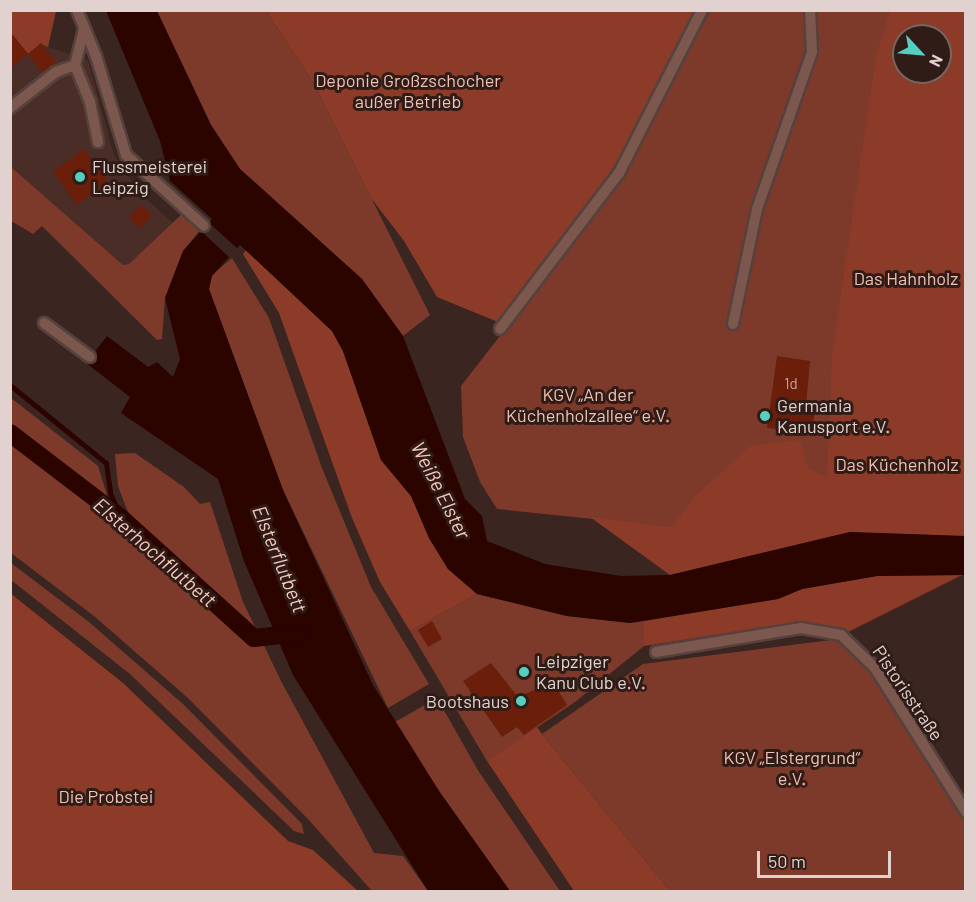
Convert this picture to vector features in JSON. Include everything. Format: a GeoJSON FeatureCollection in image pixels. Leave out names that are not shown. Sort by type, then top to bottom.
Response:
{"type":"FeatureCollection","features":[{"type":"Feature","properties":{"kind":"lane"},"geometry":{"type":"LineString","coordinates":[[77,10],[126,155],[204,226]]}},
{"type":"Feature","properties":{"kind":"lane"},"geometry":{"type":"LineString","coordinates":[[500,329],[619,173],[702,10]]}},
{"type":"Feature","properties":{"kind":"lane"},"geometry":{"type":"LineString","coordinates":[[733,324],[757,209],[812,52],[810,10]]}},
{"type":"Feature","properties":{"kind":"lane"},"geometry":{"type":"LineString","coordinates":[[84,29],[75,65],[90,102],[98,142]]}},
{"type":"Feature","properties":{"kind":"lane"},"geometry":{"type":"LineString","coordinates":[[10,108],[56,72],[75,65]]}},
{"type":"Feature","properties":{"kind":"lane"},"geometry":{"type":"LineString","coordinates":[[44,323],[90,357]]}},
{"type":"Feature","properties":{"kind":"lane","name":"Pistorisstraße"},"geometry":{"type":"LineString","coordinates":[[656,652],[801,628],[841,635],[875,668],[966,812]]}},
{"type":"Feature","properties":{"kind":"shaded area"},"geometry":{"type":"Polygon","coordinates":[[[11,11],[56,11],[48,47],[88,60],[114,155],[140,193],[174,224],[129,264],[123,265],[11,167],[11,11]]]}},
{"type":"Feature","properties":{"kind":"green space"},"geometry":{"type":"Polygon","coordinates":[[[11,11],[56,11],[48,47],[41,44],[28,54],[13,35],[11,37],[11,11]]]}},
{"type":"Feature","properties":{"kind":"green space"},"geometry":{"type":"Polygon","coordinates":[[[157,11],[266,11],[313,82],[430,315],[403,336],[362,279],[240,169],[211,125],[157,11]]]}},
{"type":"Feature","properties":{"kind":"green space","name":"Deponie Großzschocher außer Betrieb"},"geometry":{"type":"Polygon","coordinates":[[[266,11],[697,11],[612,170],[498,322],[437,297],[404,241],[371,198],[313,82],[266,11]]]}},
{"type":"Feature","properties":{"kind":"green space"},"geometry":{"type":"Polygon","coordinates":[[[710,11],[965,11],[965,536],[850,532],[826,537],[671,527],[497,509],[480,482],[463,437],[461,386],[623,178],[710,11]]]}},
{"type":"Feature","properties":{"kind":"green space"},"geometry":{"type":"Polygon","coordinates":[[[890,11],[965,11],[965,536],[850,532],[670,575],[590,517],[672,527],[694,497],[752,445],[800,440],[808,468],[827,478],[832,355],[876,56],[890,11]]]}},
{"type":"Feature","properties":{"kind":"green space"},"geometry":{"type":"Polygon","coordinates":[[[11,167],[123,265],[129,264],[182,214],[200,230],[183,251],[165,298],[162,339],[157,340],[42,226],[33,234],[11,221],[11,167]]]}},
{"type":"Feature","properties":{"kind":"green space"},"geometry":{"type":"Polygon","coordinates":[[[246,250],[332,331],[343,351],[381,460],[411,496],[429,538],[448,569],[477,594],[410,631],[380,582],[352,518],[279,313],[243,254],[246,250]]]}},
{"type":"Feature","properties":{"kind":"green space"},"geometry":{"type":"Polygon","coordinates":[[[232,258],[269,318],[322,468],[371,587],[429,684],[388,708],[283,490],[209,289],[212,275],[232,258]]]}},
{"type":"Feature","properties":{"kind":"green space","name":"Elsterhochflutbett"},"geometry":{"type":"Polygon","coordinates":[[[11,398],[98,466],[111,508],[127,521],[129,515],[118,486],[115,454],[135,453],[184,487],[200,504],[210,502],[243,602],[281,681],[374,853],[403,856],[428,891],[372,891],[308,819],[188,698],[94,616],[11,553],[11,398]]]}},
{"type":"Feature","properties":{"kind":"green space"},"geometry":{"type":"Polygon","coordinates":[[[11,563],[89,622],[183,704],[302,824],[304,834],[294,831],[130,674],[11,580],[11,563]]]}},
{"type":"Feature","properties":{"kind":"green space"},"geometry":{"type":"Polygon","coordinates":[[[962,575],[846,633],[803,621],[644,646],[644,621],[778,599],[802,589],[877,576],[962,575]]]}},
{"type":"Feature","properties":{"kind":"green space","name":"Die Probstei"},"geometry":{"type":"Polygon","coordinates":[[[10,593],[123,683],[288,841],[313,850],[358,891],[11,891],[10,593]]]}},
{"type":"Feature","properties":{"kind":"green space","name":"Leipziger Kanu Club e.V."},"geometry":{"type":"Polygon","coordinates":[[[477,594],[567,616],[630,623],[644,621],[644,646],[575,702],[487,761],[410,631],[477,594]]]}},
{"type":"Feature","properties":{"kind":"green space","name":"KGV „Elstergrund“ e.V."},"geometry":{"type":"Polygon","coordinates":[[[841,635],[859,649],[965,812],[965,891],[670,891],[542,734],[643,664],[831,640],[841,635]]]}},
{"type":"Feature","properties":{"kind":"green space"},"geometry":{"type":"Polygon","coordinates":[[[437,698],[479,772],[560,891],[510,891],[439,791],[395,722],[437,698]]]}},
{"type":"Feature","properties":{"kind":"green space"},"geometry":{"type":"Polygon","coordinates":[[[537,727],[670,891],[574,891],[487,761],[537,727]]]}},
{"type":"Feature","properties":{"kind":"water"},"geometry":{"type":"Polygon","coordinates":[[[106,11],[157,11],[211,125],[240,169],[362,279],[403,336],[465,499],[482,516],[487,541],[545,564],[621,576],[670,575],[850,532],[965,536],[965,575],[877,576],[802,589],[778,599],[630,623],[567,616],[477,594],[448,569],[429,538],[411,496],[381,460],[343,351],[332,331],[240,245],[212,276],[209,289],[283,490],[373,685],[439,791],[510,891],[428,891],[293,675],[244,561],[218,479],[121,413],[130,397],[86,363],[107,336],[148,367],[157,362],[173,377],[180,359],[165,298],[183,251],[212,219],[170,181],[160,141],[106,11]]]}},
{"type":"Feature","properties":{"kind":"pier"},"geometry":{"type":"Polygon","coordinates":[[[208,222],[238,249],[230,258],[200,230],[208,222]]]}},
{"type":"Feature","properties":{"kind":"building"},"geometry":{"type":"Polygon","coordinates":[[[10,32],[28,54],[10,68],[10,32]]]}},
{"type":"Feature","properties":{"kind":"building"},"geometry":{"type":"Polygon","coordinates":[[[41,43],[57,64],[43,73],[28,54],[41,43]]]}},
{"type":"Feature","properties":{"kind":"building","name":"Flussmeisterei Leipzig"},"geometry":{"type":"Polygon","coordinates":[[[84,149],[108,181],[77,205],[53,172],[84,149]]]}},
{"type":"Feature","properties":{"kind":"building"},"geometry":{"type":"Polygon","coordinates":[[[142,205],[152,216],[139,228],[129,217],[142,205]]]}},
{"type":"Feature","properties":{"kind":"building"},"geometry":{"type":"Polygon","coordinates":[[[777,356],[810,361],[806,406],[815,408],[812,433],[767,428],[777,356]]]}},
{"type":"Feature","properties":{"kind":"building"},"geometry":{"type":"Polygon","coordinates":[[[432,621],[442,639],[428,647],[418,630],[432,621]]]}},
{"type":"Feature","properties":{"kind":"building","name":"Bootshaus"},"geometry":{"type":"Polygon","coordinates":[[[491,663],[518,697],[553,682],[567,705],[524,735],[517,727],[502,737],[463,681],[491,663]]]}},
{"type":"Feature","properties":{"kind":"waterway"},"geometry":{"type":"LineString","coordinates":[[10,385],[106,463],[110,493],[121,518]]}},
{"type":"Feature","properties":{"kind":"waterway","name":"Elsterhochflutbett"},"geometry":{"type":"LineString","coordinates":[[10,433],[121,518],[254,638],[298,633]]}},
{"type":"Feature","properties":{"kind":"place","name":"Flussmeisterei Leipzig"},"geometry":{"type":"Point","coordinates":[80,177]}},
{"type":"Feature","properties":{"kind":"place","name":"Germania Kanusport e.V."},"geometry":{"type":"Point","coordinates":[765,416]}},
{"type":"Feature","properties":{"kind":"place","name":"Leipziger Kanu Club e.V."},"geometry":{"type":"Point","coordinates":[524,672]}},
{"type":"Feature","properties":{"kind":"place","name":"Bootshaus"},"geometry":{"type":"Point","coordinates":[521,701]}},
{"type":"Feature","properties":{"kind":"park label","name":"Das Hahnholz"},"geometry":{"type":"Point","coordinates":[906,278]}},
{"type":"Feature","properties":{"kind":"park label","name":"KGV „An der Küchenholzallee“ e.V."},"geometry":{"type":"Point","coordinates":[588,405]}},
{"type":"Feature","properties":{"kind":"park label","name":"Das Küchenholz"},"geometry":{"type":"Point","coordinates":[897,464]}},
{"type":"Feature","properties":{"kind":"water label","name":"Weiße Elster"},"geometry":{"type":"Point","coordinates":[441,490]}},
{"type":"Feature","properties":{"kind":"water label","name":"Elsterflutbett"},"geometry":{"type":"Point","coordinates":[280,559]}}]}
